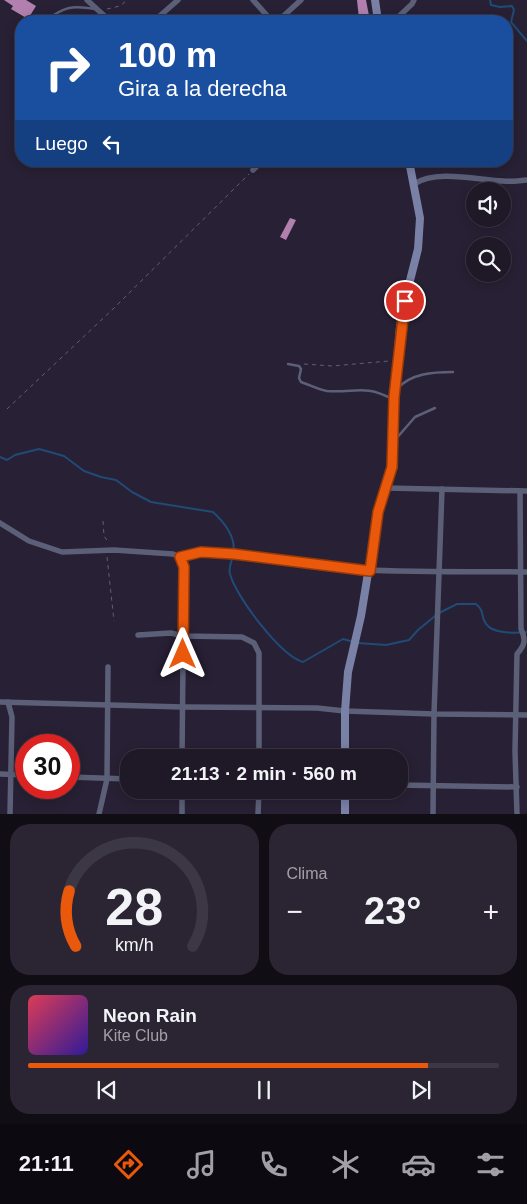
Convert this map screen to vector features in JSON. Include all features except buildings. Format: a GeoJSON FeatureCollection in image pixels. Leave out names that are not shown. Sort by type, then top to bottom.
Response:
{"type":"FeatureCollection","features":[{"type":"Feature","properties":{"kind":"street"},"geometry":{"type":"LineString","coordinates":[[88,0],[103,15]]}},
{"type":"Feature","properties":{"kind":"street"},"geometry":{"type":"LineString","coordinates":[[161,15],[178,0]]}},
{"type":"Feature","properties":{"kind":"street"},"geometry":{"type":"LineString","coordinates":[[253,0],[267,15]]}},
{"type":"Feature","properties":{"kind":"street"},"geometry":{"type":"LineString","coordinates":[[285,15],[301,0]]}},
{"type":"Feature","properties":{"kind":"street"},"geometry":{"type":"LineString","coordinates":[[375,0],[377,15]]}},
{"type":"Feature","properties":{"kind":"street"},"geometry":{"type":"LineString","coordinates":[[400,15],[414,0]]}},
{"type":"Feature","properties":{"kind":"street"},"geometry":{"type":"LineString","coordinates":[[254,170],[257,167]]}},
{"type":"Feature","properties":{"kind":"street"},"geometry":{"type":"LineString","coordinates":[[345,749],[348,672],[370,571],[378,512],[392,467],[394,396],[402,312],[418,249],[420,230],[410,167]]}},
{"type":"Feature","properties":{"kind":"street"},"geometry":{"type":"LineString","coordinates":[[414,184],[427,178],[445,177],[505,182],[527,180]]}},
{"type":"Feature","properties":{"kind":"street"},"geometry":{"type":"LineString","coordinates":[[386,488],[527,491]]}},
{"type":"Feature","properties":{"kind":"street"},"geometry":{"type":"LineString","coordinates":[[433,814],[434,714],[436,702],[442,489]]}},
{"type":"Feature","properties":{"kind":"street"},"geometry":{"type":"LineString","coordinates":[[517,814],[515,751],[517,654],[524,646],[525,638],[521,629],[519,572],[520,491]]}},
{"type":"Feature","properties":{"kind":"street"},"geometry":{"type":"LineString","coordinates":[[0,523],[28,541],[62,552],[114,550],[173,554],[180,557],[201,552],[234,554],[370,571],[527,572]]}},
{"type":"Feature","properties":{"kind":"street"},"geometry":{"type":"LineString","coordinates":[[180,557],[184,567],[182,749]]}},
{"type":"Feature","properties":{"kind":"street"},"geometry":{"type":"LineString","coordinates":[[138,635],[170,633],[183,636],[242,637],[254,643],[259,653],[259,749]]}},
{"type":"Feature","properties":{"kind":"street"},"geometry":{"type":"LineString","coordinates":[[99,814],[107,779],[108,667]]}},
{"type":"Feature","properties":{"kind":"street"},"geometry":{"type":"LineString","coordinates":[[0,702],[183,707],[317,708],[345,711],[434,714],[527,715]]}},
{"type":"Feature","properties":{"kind":"street"},"geometry":{"type":"LineString","coordinates":[[8,702],[12,717],[10,814]]}},
{"type":"Feature","properties":{"kind":"street"},"geometry":{"type":"LineString","coordinates":[[0,774],[15,775]]}},
{"type":"Feature","properties":{"kind":"street"},"geometry":{"type":"LineString","coordinates":[[80,778],[120,779]]}},
{"type":"Feature","properties":{"kind":"street"},"geometry":{"type":"LineString","coordinates":[[408,785],[517,787]]}},
{"type":"Feature","properties":{"kind":"street"},"geometry":{"type":"LineString","coordinates":[[182,799],[182,814]]}},
{"type":"Feature","properties":{"kind":"street"},"geometry":{"type":"LineString","coordinates":[[258,814],[259,799]]}},
{"type":"Feature","properties":{"kind":"street"},"geometry":{"type":"LineString","coordinates":[[345,799],[345,814]]}},
{"type":"Feature","properties":{"kind":"lane"},"geometry":{"type":"LineString","coordinates":[[53,15],[70,6],[96,9]]}},
{"type":"Feature","properties":{"kind":"lane"},"geometry":{"type":"LineString","coordinates":[[288,364],[299,366],[301,369],[299,378],[301,382],[325,390],[370,389],[394,396],[409,379],[422,374],[453,372]]}},
{"type":"Feature","properties":{"kind":"lane"},"geometry":{"type":"LineString","coordinates":[[393,443],[415,417],[435,408]]}},
{"type":"Feature","properties":{"kind":"path"},"geometry":{"type":"LineString","coordinates":[[96,9],[111,9],[120,6],[126,0]]}},
{"type":"Feature","properties":{"kind":"path"},"geometry":{"type":"LineString","coordinates":[[7,409],[113,309],[254,170]]}},
{"type":"Feature","properties":{"kind":"path"},"geometry":{"type":"LineString","coordinates":[[299,366],[305,363],[332,366],[397,360]]}},
{"type":"Feature","properties":{"kind":"path"},"geometry":{"type":"LineString","coordinates":[[103,521],[104,536],[114,550]]}},
{"type":"Feature","properties":{"kind":"path"},"geometry":{"type":"LineString","coordinates":[[106,550],[114,621]]}},
{"type":"Feature","properties":{"kind":"waterway"},"geometry":{"type":"LineString","coordinates":[[490,0],[491,5],[500,7],[512,6],[514,10],[513,15]]}},
{"type":"Feature","properties":{"kind":"waterway"},"geometry":{"type":"LineString","coordinates":[[513,24],[527,41]]}},
{"type":"Feature","properties":{"kind":"waterway"},"geometry":{"type":"LineString","coordinates":[[0,457],[7,460],[15,455],[39,449],[64,456],[84,471],[116,480],[132,492],[151,502],[213,512],[226,526],[232,537],[234,549],[230,572],[234,584],[250,610],[283,649],[303,662],[343,639],[354,642]]}},
{"type":"Feature","properties":{"kind":"waterway"},"geometry":{"type":"LineString","coordinates":[[439,613],[457,604],[476,604],[485,622],[493,629],[504,632],[527,632]]}},
{"type":"Feature","properties":{"kind":"waterway"},"geometry":{"type":"LineString","coordinates":[[358,643],[386,645],[409,640],[435,616]]}},
{"type":"Feature","properties":{"kind":"route"},"geometry":{"type":"LineString","coordinates":[[183,654],[184,567],[180,557],[201,552],[234,554],[370,571],[378,512],[390,479],[392,467],[394,397],[400,327],[405,301]]}}]}
